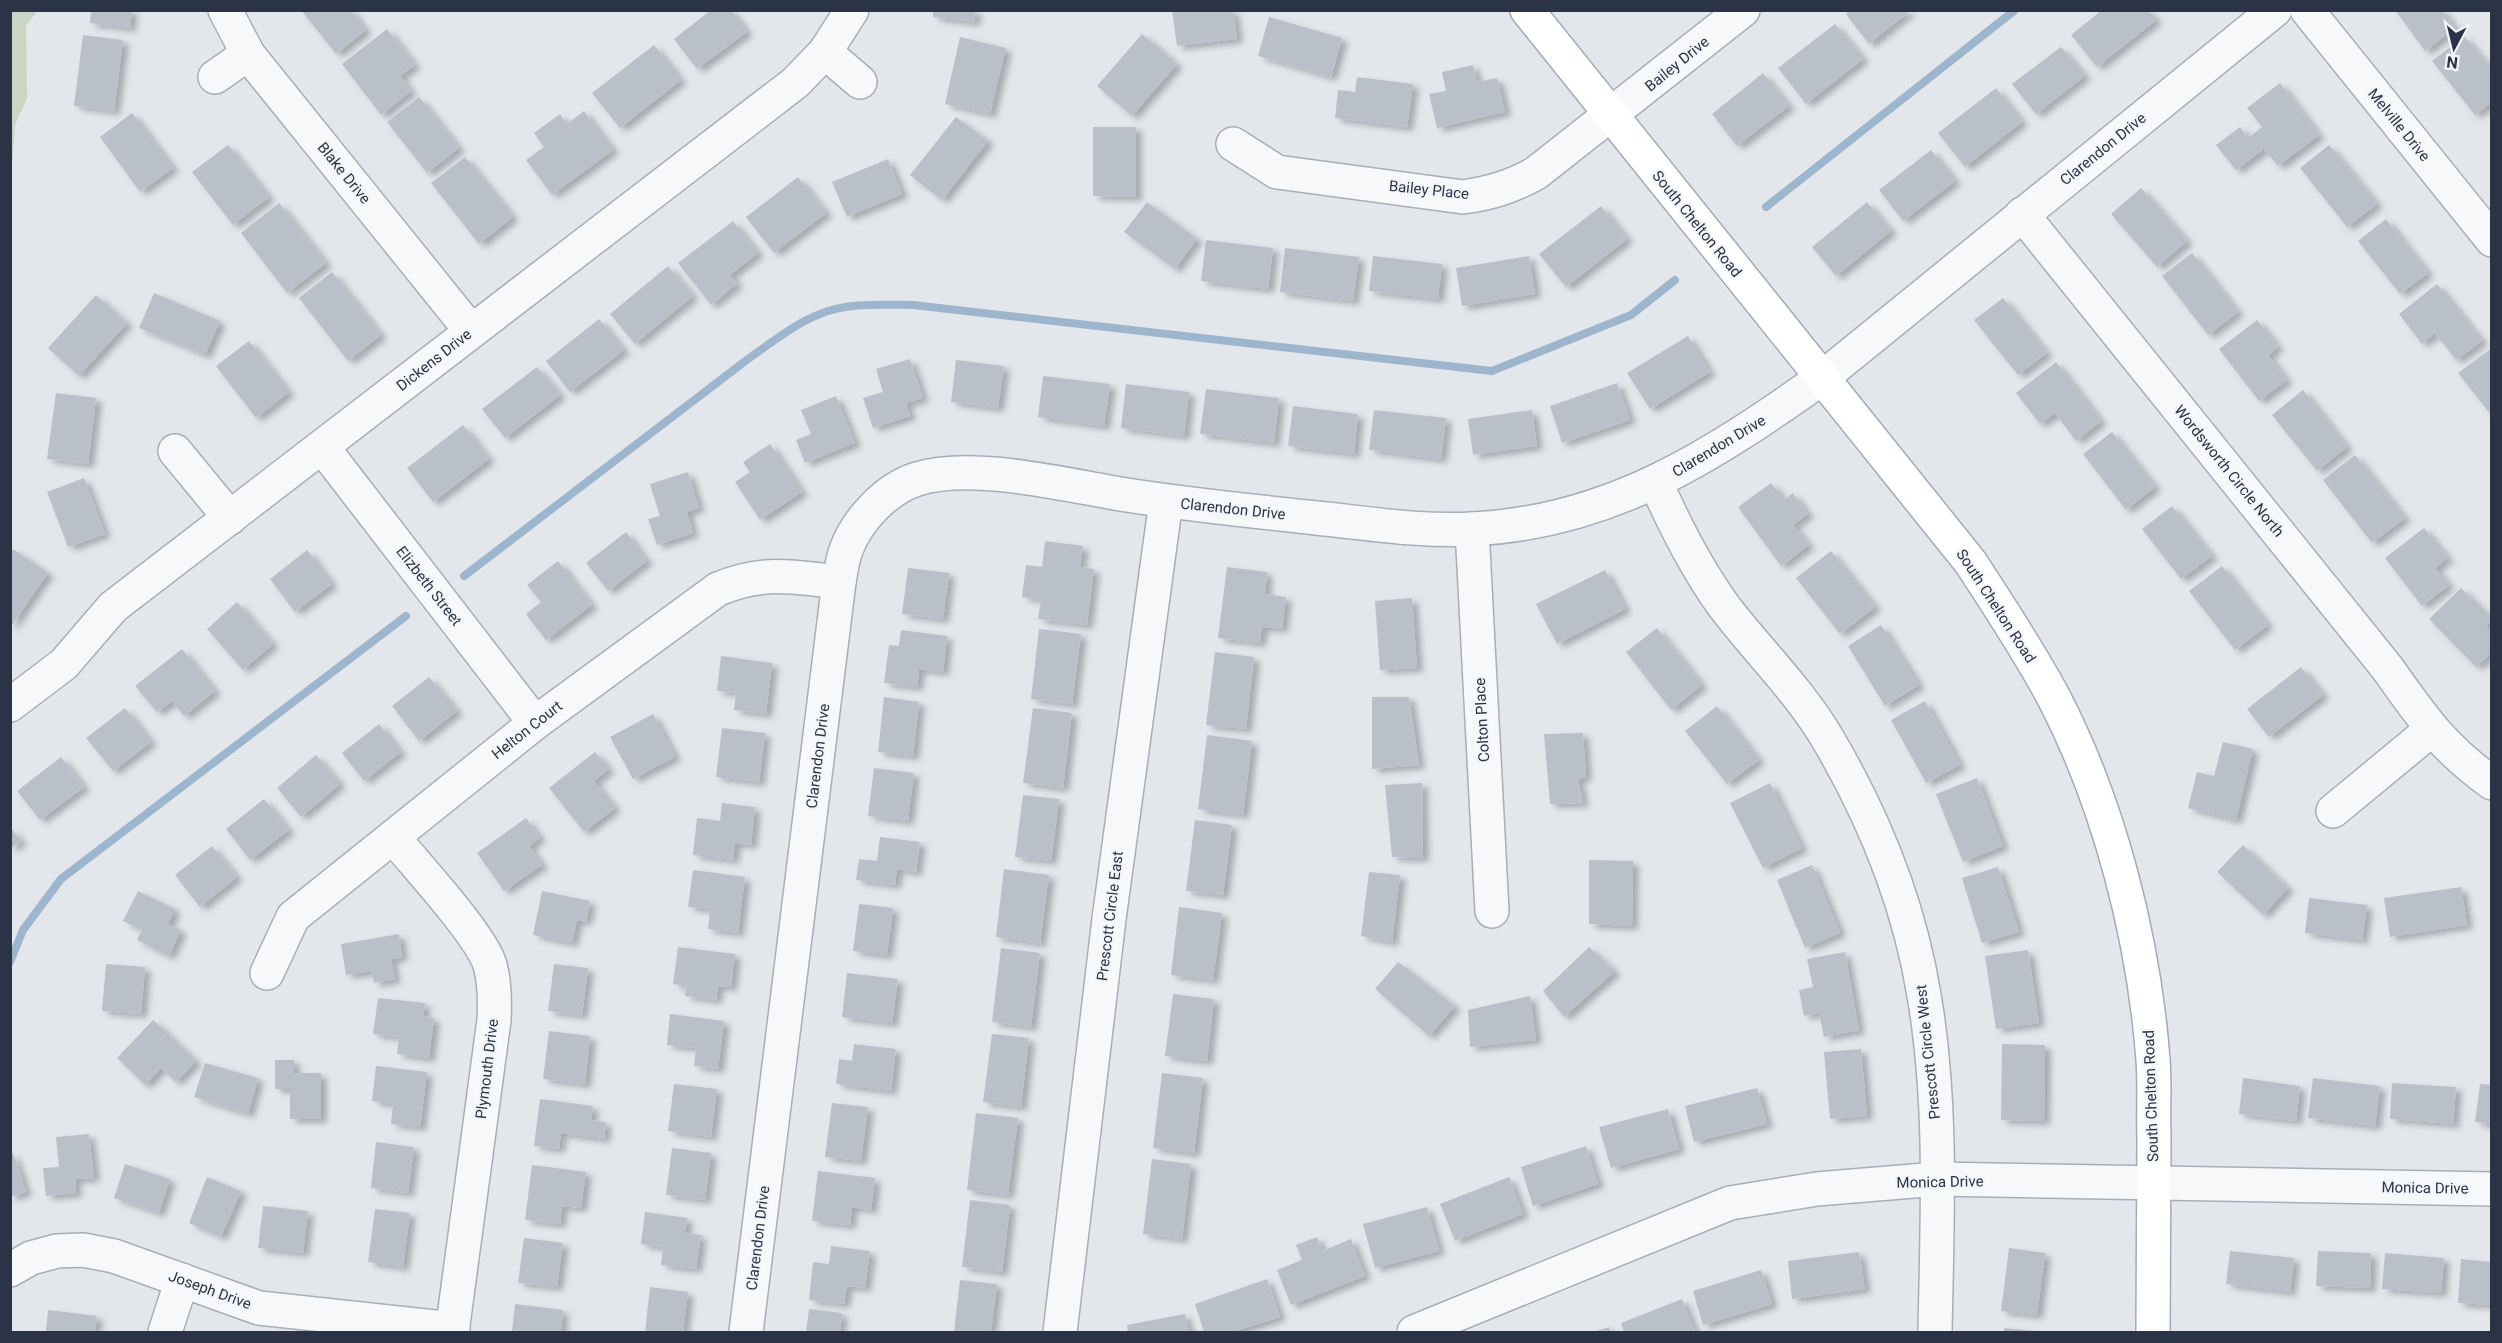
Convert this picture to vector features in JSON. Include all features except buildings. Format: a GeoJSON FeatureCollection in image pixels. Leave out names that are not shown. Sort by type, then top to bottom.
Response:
{"type":"FeatureCollection","features":[{"type":"Feature","properties":{"kind":"main road","name":"South Chelton Road"},"geometry":{"type":"LineString","coordinates":[[1527,10],[1971,563],[2029,654],[2055,700],[2083,762],[2127,899],[2145,991],[2153,1062],[2153,1332]]}},
{"type":"Feature","properties":{"kind":"street","name":"Blake Drive"},"geometry":{"type":"LineString","coordinates":[[225,10],[248,54],[471,331]]}},
{"type":"Feature","properties":{"kind":"street","name":"Dickens Drive"},"geometry":{"type":"LineString","coordinates":[[10,705],[64,664],[113,607],[323,448],[471,331],[795,83],[825,52],[852,10]]}},
{"type":"Feature","properties":{"kind":"street","name":"Bailey Drive"},"geometry":{"type":"LineString","coordinates":[[1611,117],[1743,10]]}},
{"type":"Feature","properties":{"kind":"street","name":"Clarendon Drive"},"geometry":{"type":"LineString","coordinates":[[746,1332],[839,582],[845,551],[861,520],[887,496],[916,479],[952,473],[995,474],[1166,501],[1390,526],[1472,529],[1558,516],[1656,483],[1748,431],[1822,378],[2275,10]]}},
{"type":"Feature","properties":{"kind":"street","name":"Melville Drive"},"geometry":{"type":"LineString","coordinates":[[2307,10],[2492,240]]}},
{"type":"Feature","properties":{"kind":"street"},"geometry":{"type":"LineString","coordinates":[[825,52],[860,82]]}},
{"type":"Feature","properties":{"kind":"street"},"geometry":{"type":"LineString","coordinates":[[215,77],[248,54]]}},
{"type":"Feature","properties":{"kind":"street","name":"Bailey Place"},"geometry":{"type":"LineString","coordinates":[[1233,144],[1277,172],[1463,196],[1490,193],[1512,187],[1536,173],[1611,117]]}},
{"type":"Feature","properties":{"kind":"street","name":"Wordsworth Circle North"},"geometry":{"type":"LineString","coordinates":[[2022,214],[2388,669],[2431,730],[2462,761],[2492,783]]}},
{"type":"Feature","properties":{"kind":"street","name":"Elizbeth Street"},"geometry":{"type":"LineString","coordinates":[[323,448],[535,723]]}},
{"type":"Feature","properties":{"kind":"street"},"geometry":{"type":"LineString","coordinates":[[175,451],[230,518]]}},
{"type":"Feature","properties":{"kind":"street","name":"Prescott Circle West"},"geometry":{"type":"LineString","coordinates":[[1656,483],[1686,549],[1706,579],[1725,607],[1780,672],[1825,734],[1859,797],[1884,853],[1908,922],[1924,995],[1932,1064],[1937,1179],[1935,1332]]}},
{"type":"Feature","properties":{"kind":"street","name":"Prescott Circle East"},"geometry":{"type":"LineString","coordinates":[[1060,1332],[1109,919],[1166,501]]}},
{"type":"Feature","properties":{"kind":"street","name":"Colton Place"},"geometry":{"type":"LineString","coordinates":[[1472,529],[1492,911]]}},
{"type":"Feature","properties":{"kind":"street","name":"Helton Court"},"geometry":{"type":"LineString","coordinates":[[267,973],[293,917],[535,723],[718,589],[744,578],[772,575],[839,582]]}},
{"type":"Feature","properties":{"kind":"street"},"geometry":{"type":"LineString","coordinates":[[2333,811],[2431,730]]}},
{"type":"Feature","properties":{"kind":"street","name":"Plymouth Drive"},"geometry":{"type":"LineString","coordinates":[[393,837],[474,936],[490,963],[495,991],[494,1020],[453,1331]]}},
{"type":"Feature","properties":{"kind":"street","name":"Monica Drive"},"geometry":{"type":"LineString","coordinates":[[1414,1332],[1731,1203],[1817,1188],[1937,1179],[2492,1189]]}},
{"type":"Feature","properties":{"kind":"street","name":"Joseph Drive"},"geometry":{"type":"LineString","coordinates":[[10,1270],[31,1258],[57,1251],[83,1250],[114,1256],[260,1308],[453,1331]]}},
{"type":"Feature","properties":{"kind":"street"},"geometry":{"type":"LineString","coordinates":[[165,1332],[182,1280]]}},
{"type":"Feature","properties":{"kind":"green space"},"geometry":{"type":"Polygon","coordinates":[[[11,10],[36,11],[36,13],[26,25],[27,98],[15,125],[11,180],[11,10]]]}},
{"type":"Feature","properties":{"kind":"waterway"},"geometry":{"type":"LineString","coordinates":[[1766,207],[2015,10]]}},
{"type":"Feature","properties":{"kind":"waterway"},"geometry":{"type":"LineString","coordinates":[[464,576],[748,359],[792,328],[831,310],[866,305],[913,305],[1492,371],[1631,315],[1675,280]]}},
{"type":"Feature","properties":{"kind":"waterway"},"geometry":{"type":"LineString","coordinates":[[10,962],[23,930],[61,879],[406,616]]}}]}
